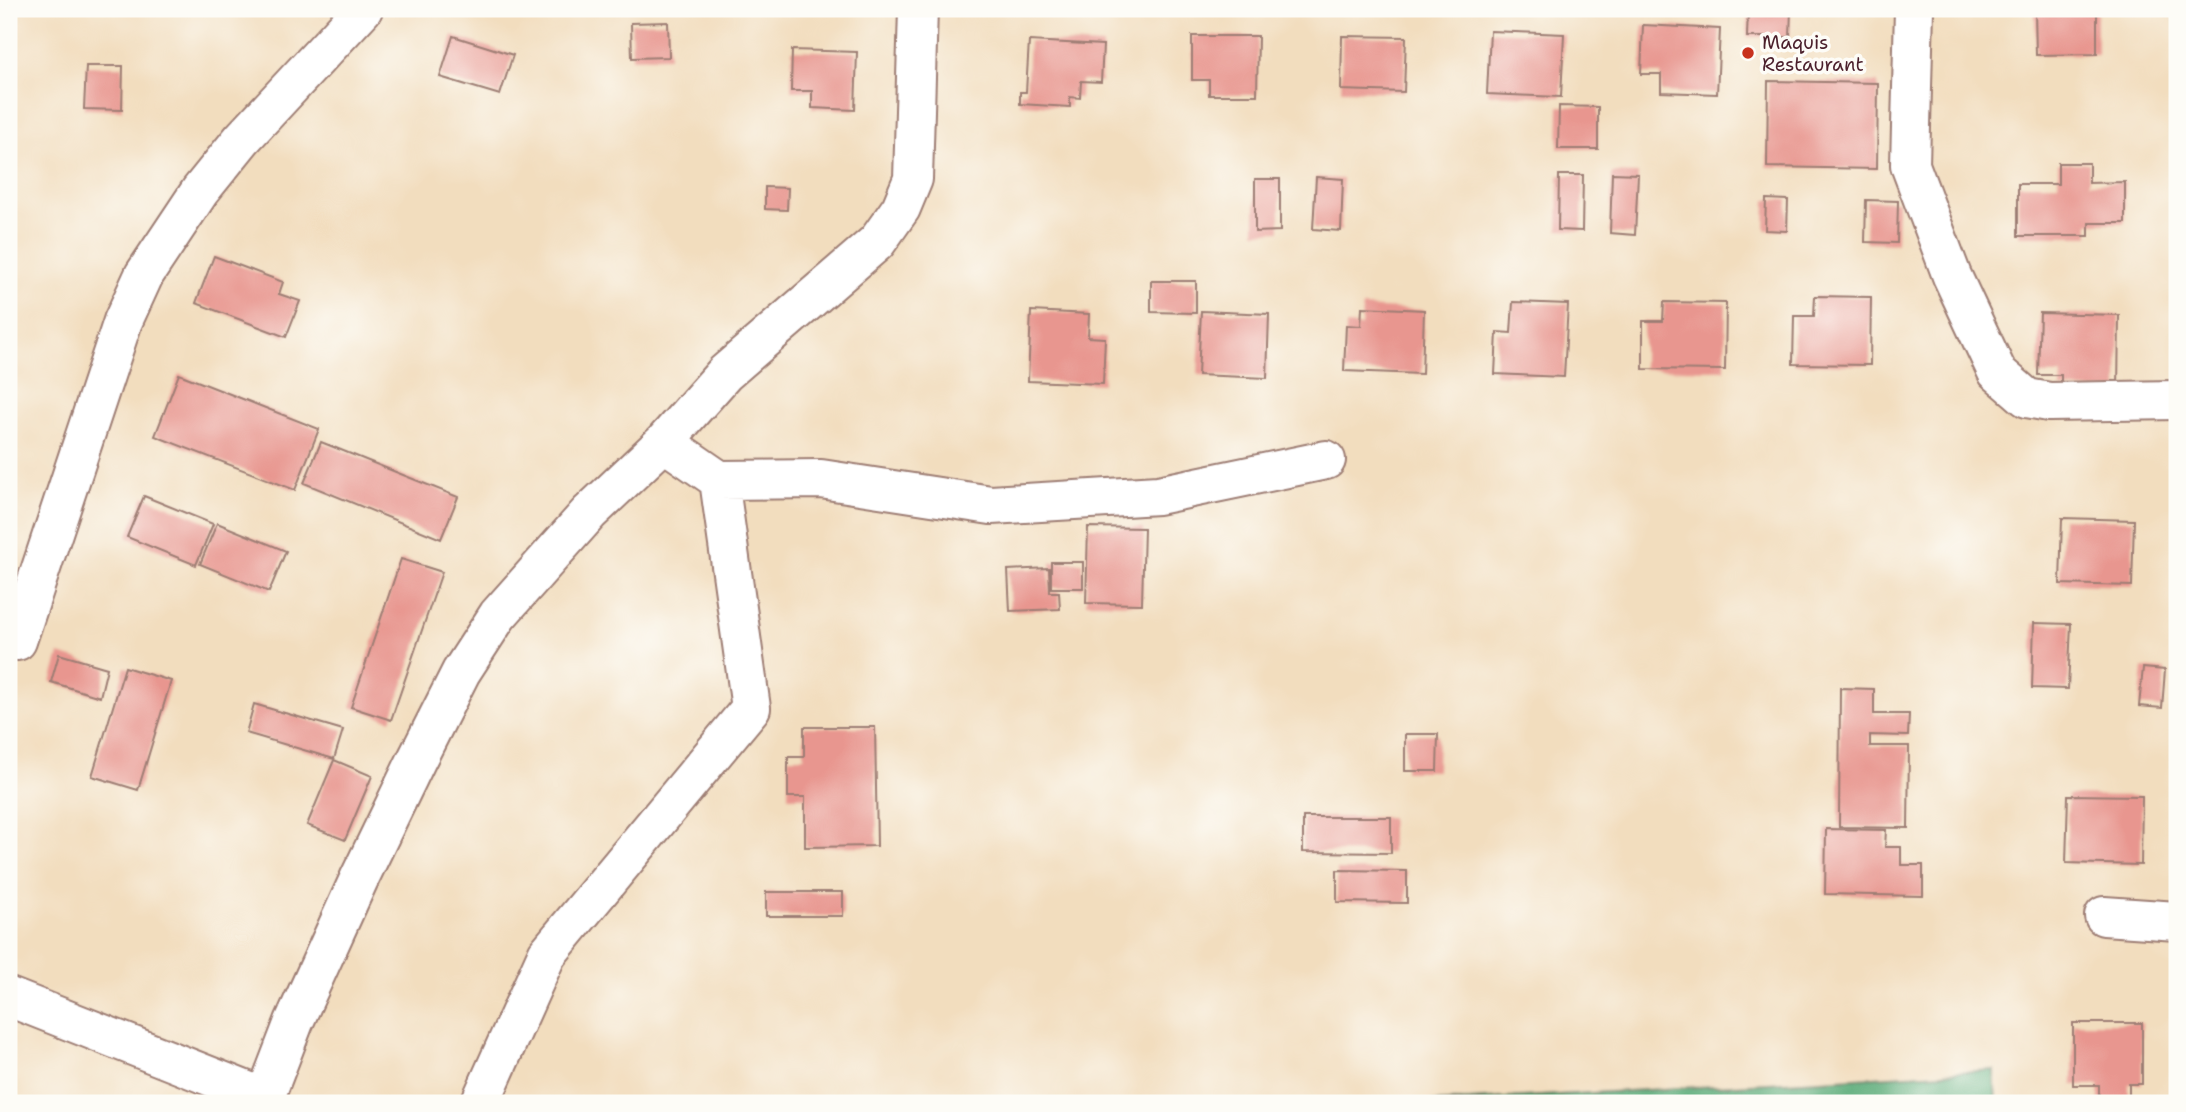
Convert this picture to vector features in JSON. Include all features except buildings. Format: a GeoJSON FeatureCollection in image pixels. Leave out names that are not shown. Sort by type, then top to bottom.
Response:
{"type":"FeatureCollection","features":[{"type":"Feature","properties":{"kind":"street"},"geometry":{"type":"LineString","coordinates":[[17,641],[123,321],[144,275],[200,191],[242,139],[363,9]]}},
{"type":"Feature","properties":{"kind":"street"},"geometry":{"type":"LineString","coordinates":[[9,997],[264,1101],[294,1022],[359,879],[461,672],[498,615],[589,513],[664,442],[724,373],[877,242],[901,208],[913,179],[918,9]]}},
{"type":"Feature","properties":{"kind":"street"},"geometry":{"type":"LineString","coordinates":[[1914,9],[1910,165],[1952,275],[1997,372],[2027,397],[2049,402],[2177,400]]}},
{"type":"Feature","properties":{"kind":"street"},"geometry":{"type":"LineString","coordinates":[[664,442],[719,480],[821,480],[990,505],[1158,495],[1326,460]]}},
{"type":"Feature","properties":{"kind":"street"},"geometry":{"type":"LineString","coordinates":[[480,1103],[547,954],[751,708],[719,480]]}},
{"type":"Feature","properties":{"kind":"street"},"geometry":{"type":"LineString","coordinates":[[2104,916],[2177,921]]}},
{"type":"Feature","properties":{"kind":"green space"},"geometry":{"type":"Polygon","coordinates":[[[1994,1070],[1996,1103],[1417,1103],[1994,1070]]]}},
{"type":"Feature","properties":{"kind":"place","name":"Maquis Restaurant"},"geometry":{"type":"Point","coordinates":[1748,53]}}]}
